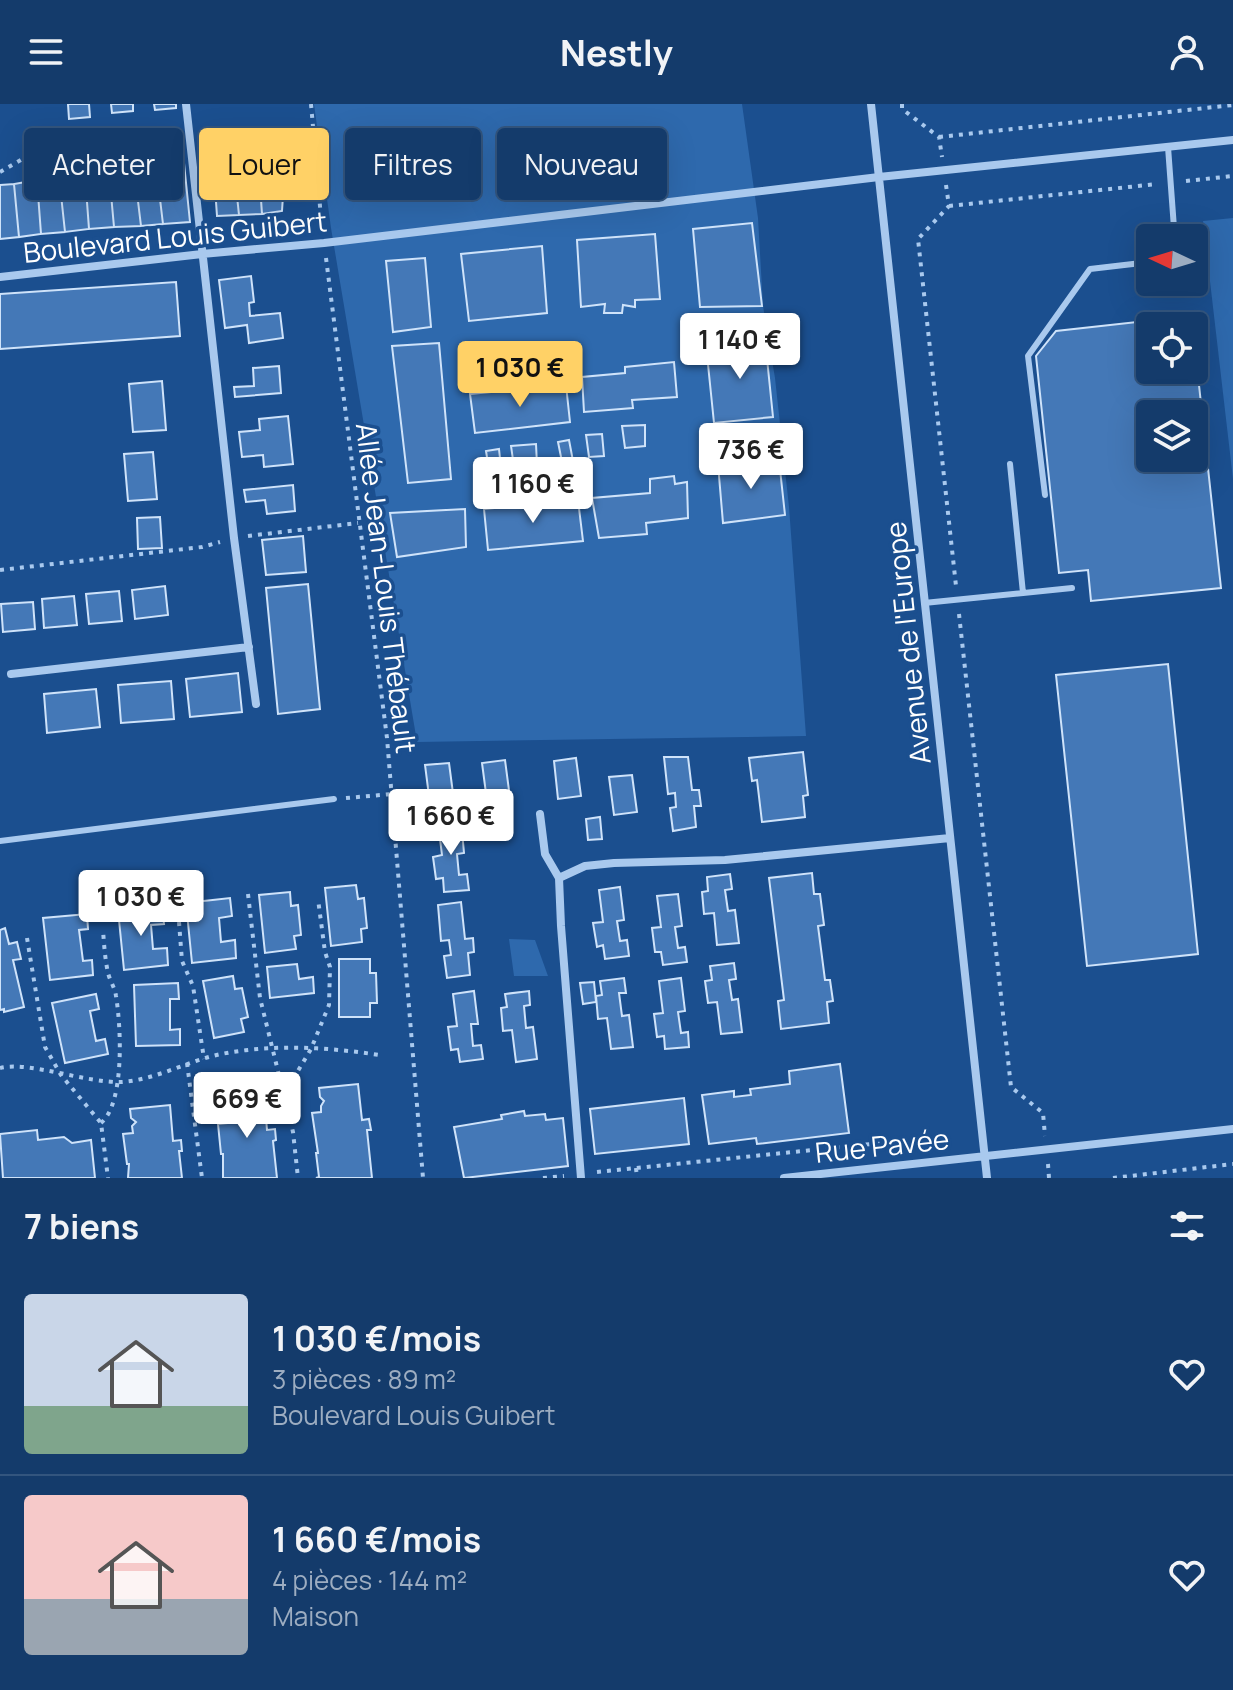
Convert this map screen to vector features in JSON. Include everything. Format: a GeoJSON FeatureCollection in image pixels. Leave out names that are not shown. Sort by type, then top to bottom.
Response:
{"type":"FeatureCollection","features":[{"type":"Feature","properties":{"kind":"street"},"geometry":{"type":"LineString","coordinates":[[186,104],[234,538],[256,704]]}},
{"type":"Feature","properties":{"kind":"street","name":"Avenue de l'Europe"},"geometry":{"type":"LineString","coordinates":[[871,104],[987,1178]]}},
{"type":"Feature","properties":{"kind":"street","name":"Boulevard Louis Guibert"},"geometry":{"type":"LineString","coordinates":[[0,277],[1233,140]]}},
{"type":"Feature","properties":{"kind":"street"},"geometry":{"type":"LineString","coordinates":[[11,674],[249,647]]}},
{"type":"Feature","properties":{"kind":"street"},"geometry":{"type":"LineString","coordinates":[[540,814],[545,854],[559,878],[581,1176]]}},
{"type":"Feature","properties":{"kind":"street"},"geometry":{"type":"LineString","coordinates":[[559,878],[585,866],[614,863],[725,860],[771,853],[950,838]]}},
{"type":"Feature","properties":{"kind":"street","name":"Rue Pavée"},"geometry":{"type":"LineString","coordinates":[[784,1178],[1233,1129]]}},
{"type":"Feature","properties":{"kind":"lane"},"geometry":{"type":"LineString","coordinates":[[1168,147],[1172,224]]}},
{"type":"Feature","properties":{"kind":"lane"},"geometry":{"type":"LineString","coordinates":[[1045,495],[1028,356],[1090,269],[1136,264]]}},
{"type":"Feature","properties":{"kind":"lane"},"geometry":{"type":"LineString","coordinates":[[1010,464],[1023,593]]}},
{"type":"Feature","properties":{"kind":"lane"},"geometry":{"type":"LineString","coordinates":[[924,603],[1072,588]]}},
{"type":"Feature","properties":{"kind":"lane"},"geometry":{"type":"LineString","coordinates":[[0,841],[334,799]]}},
{"type":"Feature","properties":{"kind":"path","name":"Allée Jean-Louis Thébault"},"geometry":{"type":"LineString","coordinates":[[311,104],[324,243],[387,738],[423,1178]]}},
{"type":"Feature","properties":{"kind":"path"},"geometry":{"type":"LineString","coordinates":[[902,104],[902,109],[939,137],[1233,105]]}},
{"type":"Feature","properties":{"kind":"path"},"geometry":{"type":"LineString","coordinates":[[939,137],[949,206]]}},
{"type":"Feature","properties":{"kind":"path"},"geometry":{"type":"LineString","coordinates":[[0,172],[45,146],[190,142]]}},
{"type":"Feature","properties":{"kind":"path"},"geometry":{"type":"LineString","coordinates":[[1049,1178],[1043,1113],[1011,1087],[918,239],[949,206],[1233,176]]}},
{"type":"Feature","properties":{"kind":"path"},"geometry":{"type":"LineString","coordinates":[[0,570],[202,547],[234,538],[359,523]]}},
{"type":"Feature","properties":{"kind":"path"},"geometry":{"type":"LineString","coordinates":[[334,799],[392,794]]}},
{"type":"Feature","properties":{"kind":"path"},"geometry":{"type":"LineString","coordinates":[[248,894],[260,998],[293,1132],[298,1178]]}},
{"type":"Feature","properties":{"kind":"path"},"geometry":{"type":"LineString","coordinates":[[283,1096],[311,1049],[329,1005],[330,967],[318,899]]}},
{"type":"Feature","properties":{"kind":"path"},"geometry":{"type":"LineString","coordinates":[[179,922],[182,961],[193,986],[204,1059]]}},
{"type":"Feature","properties":{"kind":"path"},"geometry":{"type":"LineString","coordinates":[[101,1123],[109,1116],[117,1082],[120,1048],[116,994],[108,976],[103,930]]}},
{"type":"Feature","properties":{"kind":"path"},"geometry":{"type":"LineString","coordinates":[[27,938],[45,1047],[61,1075],[101,1123],[108,1178]]}},
{"type":"Feature","properties":{"kind":"path"},"geometry":{"type":"LineString","coordinates":[[0,1068],[21,1067],[117,1082],[156,1076],[204,1059],[272,1049],[336,1049],[379,1055]]}},
{"type":"Feature","properties":{"kind":"path"},"geometry":{"type":"LineString","coordinates":[[187,1063],[202,1178]]}},
{"type":"Feature","properties":{"kind":"path"},"geometry":{"type":"LineString","coordinates":[[543,1178],[891,1142],[895,1166]]}},
{"type":"Feature","properties":{"kind":"path"},"geometry":{"type":"LineString","coordinates":[[1113,1178],[1233,1164]]}},
{"type":"Feature","properties":{"kind":"path"},"geometry":{"type":"LineString","coordinates":[[636,1168],[637,1178]]}},
{"type":"Feature","properties":{"kind":"shaded area"},"geometry":{"type":"Polygon","coordinates":[[[314,104],[742,104],[758,218],[763,306],[775,378],[789,507],[806,736],[417,742],[331,228],[327,200],[329,128],[317,128],[314,104]]]}},
{"type":"Feature","properties":{"kind":"shaded area"},"geometry":{"type":"Polygon","coordinates":[[[1233,218],[1233,479],[1208,264],[1208,224],[1203,221],[1233,218]]]}},
{"type":"Feature","properties":{"kind":"shaded area"},"geometry":{"type":"Polygon","coordinates":[[[509,939],[535,940],[548,976],[514,976],[509,939]]]}},
{"type":"Feature","properties":{"kind":"building"},"geometry":{"type":"Polygon","coordinates":[[[68,104],[89,104],[90,117],[69,119],[68,104]]]}},
{"type":"Feature","properties":{"kind":"building"},"geometry":{"type":"Polygon","coordinates":[[[111,104],[133,104],[133,111],[112,113],[111,104]]]}},
{"type":"Feature","properties":{"kind":"building"},"geometry":{"type":"Polygon","coordinates":[[[154,104],[176,104],[176,108],[155,110],[154,104]]]}},
{"type":"Feature","properties":{"kind":"building"},"geometry":{"type":"Polygon","coordinates":[[[183,163],[190,222],[163,224],[160,200],[183,200],[183,163]]]}},
{"type":"Feature","properties":{"kind":"building"},"geometry":{"type":"Polygon","coordinates":[[[24,182],[24,200],[38,200],[41,234],[19,237],[14,184],[24,182]]]}},
{"type":"Feature","properties":{"kind":"building"},"geometry":{"type":"Polygon","coordinates":[[[14,184],[19,237],[0,239],[0,185],[14,184]]]}},
{"type":"Feature","properties":{"kind":"building"},"geometry":{"type":"Polygon","coordinates":[[[38,200],[62,200],[65,232],[41,234],[38,200]]]}},
{"type":"Feature","properties":{"kind":"building"},"geometry":{"type":"Polygon","coordinates":[[[62,200],[87,200],[89,229],[65,232],[62,200]]]}},
{"type":"Feature","properties":{"kind":"building"},"geometry":{"type":"Polygon","coordinates":[[[87,200],[112,200],[114,227],[89,229],[87,200]]]}},
{"type":"Feature","properties":{"kind":"building"},"geometry":{"type":"Polygon","coordinates":[[[112,200],[138,200],[141,226],[114,227],[112,200]]]}},
{"type":"Feature","properties":{"kind":"building"},"geometry":{"type":"Polygon","coordinates":[[[138,200],[160,200],[163,224],[141,226],[138,200]]]}},
{"type":"Feature","properties":{"kind":"building"},"geometry":{"type":"Polygon","coordinates":[[[216,200],[237,200],[239,215],[217,216],[216,200]]]}},
{"type":"Feature","properties":{"kind":"building"},"geometry":{"type":"Polygon","coordinates":[[[237,200],[261,200],[262,214],[239,215],[237,200]]]}},
{"type":"Feature","properties":{"kind":"building"},"geometry":{"type":"Polygon","coordinates":[[[261,200],[283,200],[282,211],[262,214],[261,200]]]}},
{"type":"Feature","properties":{"kind":"building"},"geometry":{"type":"Polygon","coordinates":[[[752,223],[762,306],[700,307],[693,229],[752,223]]]}},
{"type":"Feature","properties":{"kind":"building"},"geometry":{"type":"Polygon","coordinates":[[[655,234],[660,299],[635,300],[635,307],[623,305],[622,313],[604,313],[605,304],[581,307],[577,240],[655,234]]]}},
{"type":"Feature","properties":{"kind":"building"},"geometry":{"type":"Polygon","coordinates":[[[542,246],[547,313],[469,321],[461,254],[542,246]]]}},
{"type":"Feature","properties":{"kind":"building"},"geometry":{"type":"Polygon","coordinates":[[[425,258],[431,327],[393,332],[386,261],[425,258]]]}},
{"type":"Feature","properties":{"kind":"building"},"geometry":{"type":"Polygon","coordinates":[[[251,276],[254,302],[249,303],[250,316],[280,313],[283,338],[249,343],[247,325],[225,328],[219,280],[251,276]]]}},
{"type":"Feature","properties":{"kind":"building"},"geometry":{"type":"Polygon","coordinates":[[[176,282],[180,336],[0,349],[0,294],[176,282]]]}},
{"type":"Feature","properties":{"kind":"building"},"geometry":{"type":"Polygon","coordinates":[[[1136,322],[1136,384],[1199,384],[1201,400],[1136,400],[1136,472],[1208,472],[1208,468],[1221,588],[1091,601],[1088,570],[1059,573],[1036,356],[1056,331],[1136,322]]]}},
{"type":"Feature","properties":{"kind":"building"},"geometry":{"type":"Polygon","coordinates":[[[765,339],[773,417],[714,423],[706,345],[765,339]]]}},
{"type":"Feature","properties":{"kind":"building"},"geometry":{"type":"Polygon","coordinates":[[[439,343],[451,479],[408,483],[392,346],[439,343]]]}},
{"type":"Feature","properties":{"kind":"building"},"geometry":{"type":"Polygon","coordinates":[[[674,362],[677,397],[632,400],[633,408],[584,412],[582,377],[625,373],[625,367],[674,362]]]}},
{"type":"Feature","properties":{"kind":"building"},"geometry":{"type":"Polygon","coordinates":[[[279,366],[281,393],[235,397],[234,387],[254,386],[253,368],[279,366]]]}},
{"type":"Feature","properties":{"kind":"building"},"geometry":{"type":"Polygon","coordinates":[[[162,381],[166,430],[133,432],[129,384],[162,381]]]}},
{"type":"Feature","properties":{"kind":"building"},"geometry":{"type":"Polygon","coordinates":[[[566,385],[570,422],[475,433],[470,394],[566,385]]]}},
{"type":"Feature","properties":{"kind":"building"},"geometry":{"type":"Polygon","coordinates":[[[288,416],[293,464],[264,467],[263,455],[242,457],[239,432],[260,430],[259,419],[288,416]]]}},
{"type":"Feature","properties":{"kind":"building"},"geometry":{"type":"Polygon","coordinates":[[[645,425],[645,446],[625,448],[622,426],[645,425]]]}},
{"type":"Feature","properties":{"kind":"building"},"geometry":{"type":"Polygon","coordinates":[[[602,434],[604,456],[589,457],[586,435],[602,434]]]}},
{"type":"Feature","properties":{"kind":"building"},"geometry":{"type":"Polygon","coordinates":[[[569,440],[573,461],[562,462],[558,442],[569,440]]]}},
{"type":"Feature","properties":{"kind":"building"},"geometry":{"type":"Polygon","coordinates":[[[536,444],[537,465],[514,467],[511,446],[536,444]]]}},
{"type":"Feature","properties":{"kind":"building"},"geometry":{"type":"Polygon","coordinates":[[[499,449],[501,468],[489,470],[486,451],[499,449]]]}},
{"type":"Feature","properties":{"kind":"building"},"geometry":{"type":"Polygon","coordinates":[[[153,452],[157,499],[128,501],[124,454],[153,452]]]}},
{"type":"Feature","properties":{"kind":"building"},"geometry":{"type":"Polygon","coordinates":[[[779,460],[785,515],[723,523],[718,464],[779,460]]]}},
{"type":"Feature","properties":{"kind":"building"},"geometry":{"type":"Polygon","coordinates":[[[674,476],[675,484],[687,482],[688,518],[646,523],[647,534],[599,538],[592,498],[650,493],[650,479],[674,476]]]}},
{"type":"Feature","properties":{"kind":"building"},"geometry":{"type":"Polygon","coordinates":[[[293,485],[295,511],[267,514],[265,500],[246,502],[244,490],[293,485]]]}},
{"type":"Feature","properties":{"kind":"building"},"geometry":{"type":"Polygon","coordinates":[[[578,500],[583,541],[488,550],[484,509],[578,500]]]}},
{"type":"Feature","properties":{"kind":"building"},"geometry":{"type":"Polygon","coordinates":[[[465,509],[466,547],[397,557],[390,513],[465,509]]]}},
{"type":"Feature","properties":{"kind":"building"},"geometry":{"type":"Polygon","coordinates":[[[160,517],[162,548],[138,549],[137,518],[160,517]]]}},
{"type":"Feature","properties":{"kind":"building"},"geometry":{"type":"Polygon","coordinates":[[[303,536],[306,572],[266,575],[262,540],[303,536]]]}},
{"type":"Feature","properties":{"kind":"building"},"geometry":{"type":"Polygon","coordinates":[[[308,584],[320,709],[278,714],[266,588],[308,584]]]}},
{"type":"Feature","properties":{"kind":"building"},"geometry":{"type":"Polygon","coordinates":[[[165,586],[168,615],[135,619],[132,590],[165,586]]]}},
{"type":"Feature","properties":{"kind":"building"},"geometry":{"type":"Polygon","coordinates":[[[119,591],[122,621],[89,624],[86,594],[119,591]]]}},
{"type":"Feature","properties":{"kind":"building"},"geometry":{"type":"Polygon","coordinates":[[[74,596],[77,625],[44,628],[42,599],[74,596]]]}},
{"type":"Feature","properties":{"kind":"building"},"geometry":{"type":"Polygon","coordinates":[[[33,602],[35,629],[3,632],[1,604],[33,602]]]}},
{"type":"Feature","properties":{"kind":"building"},"geometry":{"type":"Polygon","coordinates":[[[1168,664],[1198,954],[1087,966],[1056,675],[1168,664]]]}},
{"type":"Feature","properties":{"kind":"building"},"geometry":{"type":"Polygon","coordinates":[[[238,673],[242,712],[190,717],[186,679],[238,673]]]}},
{"type":"Feature","properties":{"kind":"building"},"geometry":{"type":"Polygon","coordinates":[[[171,681],[174,719],[121,723],[118,685],[171,681]]]}},
{"type":"Feature","properties":{"kind":"building"},"geometry":{"type":"Polygon","coordinates":[[[96,689],[100,727],[47,733],[44,694],[96,689]]]}},
{"type":"Feature","properties":{"kind":"building"},"geometry":{"type":"Polygon","coordinates":[[[803,752],[808,795],[803,796],[805,817],[762,822],[757,780],[752,781],[749,758],[803,752]]]}},
{"type":"Feature","properties":{"kind":"building"},"geometry":{"type":"Polygon","coordinates":[[[664,757],[688,757],[692,790],[699,790],[701,806],[694,806],[696,827],[673,831],[670,808],[676,807],[675,793],[668,794],[664,757]]]}},
{"type":"Feature","properties":{"kind":"building"},"geometry":{"type":"Polygon","coordinates":[[[576,758],[581,796],[558,799],[554,761],[576,758]]]}},
{"type":"Feature","properties":{"kind":"building"},"geometry":{"type":"Polygon","coordinates":[[[505,760],[510,798],[487,801],[482,763],[505,760]]]}},
{"type":"Feature","properties":{"kind":"building"},"geometry":{"type":"Polygon","coordinates":[[[449,763],[454,801],[430,804],[425,765],[449,763]]]}},
{"type":"Feature","properties":{"kind":"building"},"geometry":{"type":"Polygon","coordinates":[[[632,775],[637,812],[614,815],[609,777],[632,775]]]}},
{"type":"Feature","properties":{"kind":"building"},"geometry":{"type":"Polygon","coordinates":[[[600,817],[602,839],[588,840],[586,819],[600,817]]]}},
{"type":"Feature","properties":{"kind":"building"},"geometry":{"type":"Polygon","coordinates":[[[461,820],[464,853],[457,854],[459,875],[467,874],[469,890],[444,892],[443,878],[436,879],[433,857],[442,855],[438,823],[461,820]]]}},
{"type":"Feature","properties":{"kind":"building"},"geometry":{"type":"Polygon","coordinates":[[[812,873],[814,894],[820,894],[824,925],[818,926],[825,980],[830,980],[833,1001],[827,1002],[829,1023],[781,1029],[778,1001],[784,1000],[769,878],[812,873]]]}},
{"type":"Feature","properties":{"kind":"building"},"geometry":{"type":"Polygon","coordinates":[[[730,874],[732,889],[725,890],[728,911],[735,910],[739,943],[717,945],[714,913],[704,914],[702,892],[708,891],[707,877],[730,874]]]}},
{"type":"Feature","properties":{"kind":"building"},"geometry":{"type":"Polygon","coordinates":[[[356,885],[358,899],[364,898],[367,928],[361,929],[362,942],[331,946],[325,888],[356,885]]]}},
{"type":"Feature","properties":{"kind":"building"},"geometry":{"type":"Polygon","coordinates":[[[620,887],[624,920],[617,921],[620,941],[627,940],[629,956],[605,959],[603,945],[597,947],[593,923],[603,922],[599,890],[620,887]]]}},
{"type":"Feature","properties":{"kind":"building"},"geometry":{"type":"Polygon","coordinates":[[[290,892],[291,906],[298,905],[301,935],[294,936],[296,949],[265,953],[259,895],[290,892]]]}},
{"type":"Feature","properties":{"kind":"building"},"geometry":{"type":"Polygon","coordinates":[[[678,894],[682,926],[675,927],[678,948],[685,947],[687,962],[663,965],[661,952],[655,952],[652,928],[661,927],[657,896],[678,894]]]}},
{"type":"Feature","properties":{"kind":"building"},"geometry":{"type":"Polygon","coordinates":[[[230,898],[232,916],[219,918],[221,942],[235,940],[236,958],[192,963],[186,903],[230,898]]]}},
{"type":"Feature","properties":{"kind":"building"},"geometry":{"type":"Polygon","coordinates":[[[461,902],[465,939],[473,938],[474,952],[468,953],[470,975],[447,978],[444,956],[451,955],[449,940],[441,941],[438,905],[461,902]]]}},
{"type":"Feature","properties":{"kind":"building"},"geometry":{"type":"Polygon","coordinates":[[[162,906],[164,924],[151,925],[153,949],[167,948],[168,965],[124,970],[118,910],[162,906]]]}},
{"type":"Feature","properties":{"kind":"building"},"geometry":{"type":"Polygon","coordinates":[[[87,914],[88,929],[79,930],[83,961],[92,960],[93,975],[50,980],[43,918],[87,914]]]}},
{"type":"Feature","properties":{"kind":"building"},"geometry":{"type":"Polygon","coordinates":[[[5,928],[9,944],[17,942],[21,959],[13,960],[24,1007],[4,1012],[4,1009],[0,1010],[0,930],[5,928]]]}},
{"type":"Feature","properties":{"kind":"building"},"geometry":{"type":"Polygon","coordinates":[[[339,959],[370,959],[370,973],[376,973],[377,1003],[370,1003],[370,1017],[339,1017],[339,959]]]}},
{"type":"Feature","properties":{"kind":"building"},"geometry":{"type":"Polygon","coordinates":[[[734,963],[736,979],[729,980],[732,1000],[738,999],[742,1032],[721,1034],[717,1002],[708,1003],[705,981],[712,980],[710,966],[734,963]]]}},
{"type":"Feature","properties":{"kind":"building"},"geometry":{"type":"Polygon","coordinates":[[[297,964],[299,979],[313,977],[314,993],[270,998],[267,967],[297,964]]]}},
{"type":"Feature","properties":{"kind":"building"},"geometry":{"type":"Polygon","coordinates":[[[233,976],[235,989],[242,988],[248,1017],[241,1019],[244,1032],[214,1038],[203,981],[233,976]]]}},
{"type":"Feature","properties":{"kind":"building"},"geometry":{"type":"Polygon","coordinates":[[[624,978],[626,993],[619,993],[622,1016],[629,1015],[633,1047],[611,1049],[607,1018],[598,1019],[596,996],[602,995],[600,981],[624,978]]]}},
{"type":"Feature","properties":{"kind":"building"},"geometry":{"type":"Polygon","coordinates":[[[681,978],[685,1011],[678,1012],[681,1033],[688,1032],[689,1047],[665,1049],[664,1036],[657,1037],[654,1014],[663,1013],[659,981],[681,978]]]}},
{"type":"Feature","properties":{"kind":"building"},"geometry":{"type":"Polygon","coordinates":[[[594,982],[596,1002],[583,1004],[580,983],[594,982]]]}},
{"type":"Feature","properties":{"kind":"building"},"geometry":{"type":"Polygon","coordinates":[[[178,983],[179,999],[170,999],[170,1030],[180,1029],[180,1045],[136,1046],[134,985],[178,983]]]}},
{"type":"Feature","properties":{"kind":"building"},"geometry":{"type":"Polygon","coordinates":[[[474,991],[478,1024],[471,1024],[473,1046],[481,1045],[483,1059],[460,1062],[458,1049],[451,1050],[448,1027],[457,1026],[453,994],[474,991]]]}},
{"type":"Feature","properties":{"kind":"building"},"geometry":{"type":"Polygon","coordinates":[[[529,991],[530,1005],[524,1006],[526,1028],[533,1027],[537,1059],[516,1062],[512,1030],[503,1031],[501,1008],[507,1007],[505,994],[529,991]]]}},
{"type":"Feature","properties":{"kind":"building"},"geometry":{"type":"Polygon","coordinates":[[[96,994],[99,1009],[90,1011],[96,1041],[105,1039],[108,1054],[65,1063],[52,1003],[96,994]]]}},
{"type":"Feature","properties":{"kind":"building"},"geometry":{"type":"Polygon","coordinates":[[[840,1064],[849,1133],[757,1144],[756,1138],[709,1144],[702,1095],[734,1091],[734,1097],[751,1095],[750,1089],[790,1084],[789,1071],[840,1064]]]}},
{"type":"Feature","properties":{"kind":"building"},"geometry":{"type":"Polygon","coordinates":[[[358,1084],[362,1120],[369,1119],[371,1130],[367,1130],[372,1178],[316,1178],[319,1177],[318,1153],[312,1113],[321,1112],[324,1101],[319,1088],[358,1084]]]}},
{"type":"Feature","properties":{"kind":"building"},"geometry":{"type":"Polygon","coordinates":[[[264,1094],[267,1130],[275,1129],[276,1140],[273,1141],[277,1178],[223,1178],[218,1124],[227,1123],[230,1112],[226,1108],[225,1098],[264,1094]]]}},
{"type":"Feature","properties":{"kind":"building"},"geometry":{"type":"Polygon","coordinates":[[[684,1098],[689,1144],[595,1154],[590,1109],[684,1098]]]}},
{"type":"Feature","properties":{"kind":"building"},"geometry":{"type":"Polygon","coordinates":[[[170,1105],[173,1141],[181,1140],[182,1178],[128,1178],[129,1164],[123,1134],[133,1133],[132,1126],[136,1122],[131,1118],[130,1109],[170,1105]]]}},
{"type":"Feature","properties":{"kind":"building"},"geometry":{"type":"Polygon","coordinates":[[[524,1111],[525,1116],[545,1114],[546,1120],[563,1118],[568,1166],[464,1178],[454,1127],[502,1119],[501,1115],[524,1111]]]}},
{"type":"Feature","properties":{"kind":"building"},"geometry":{"type":"Polygon","coordinates":[[[37,1130],[38,1140],[64,1137],[72,1143],[91,1140],[95,1178],[3,1178],[0,1134],[37,1130]]]}}]}
